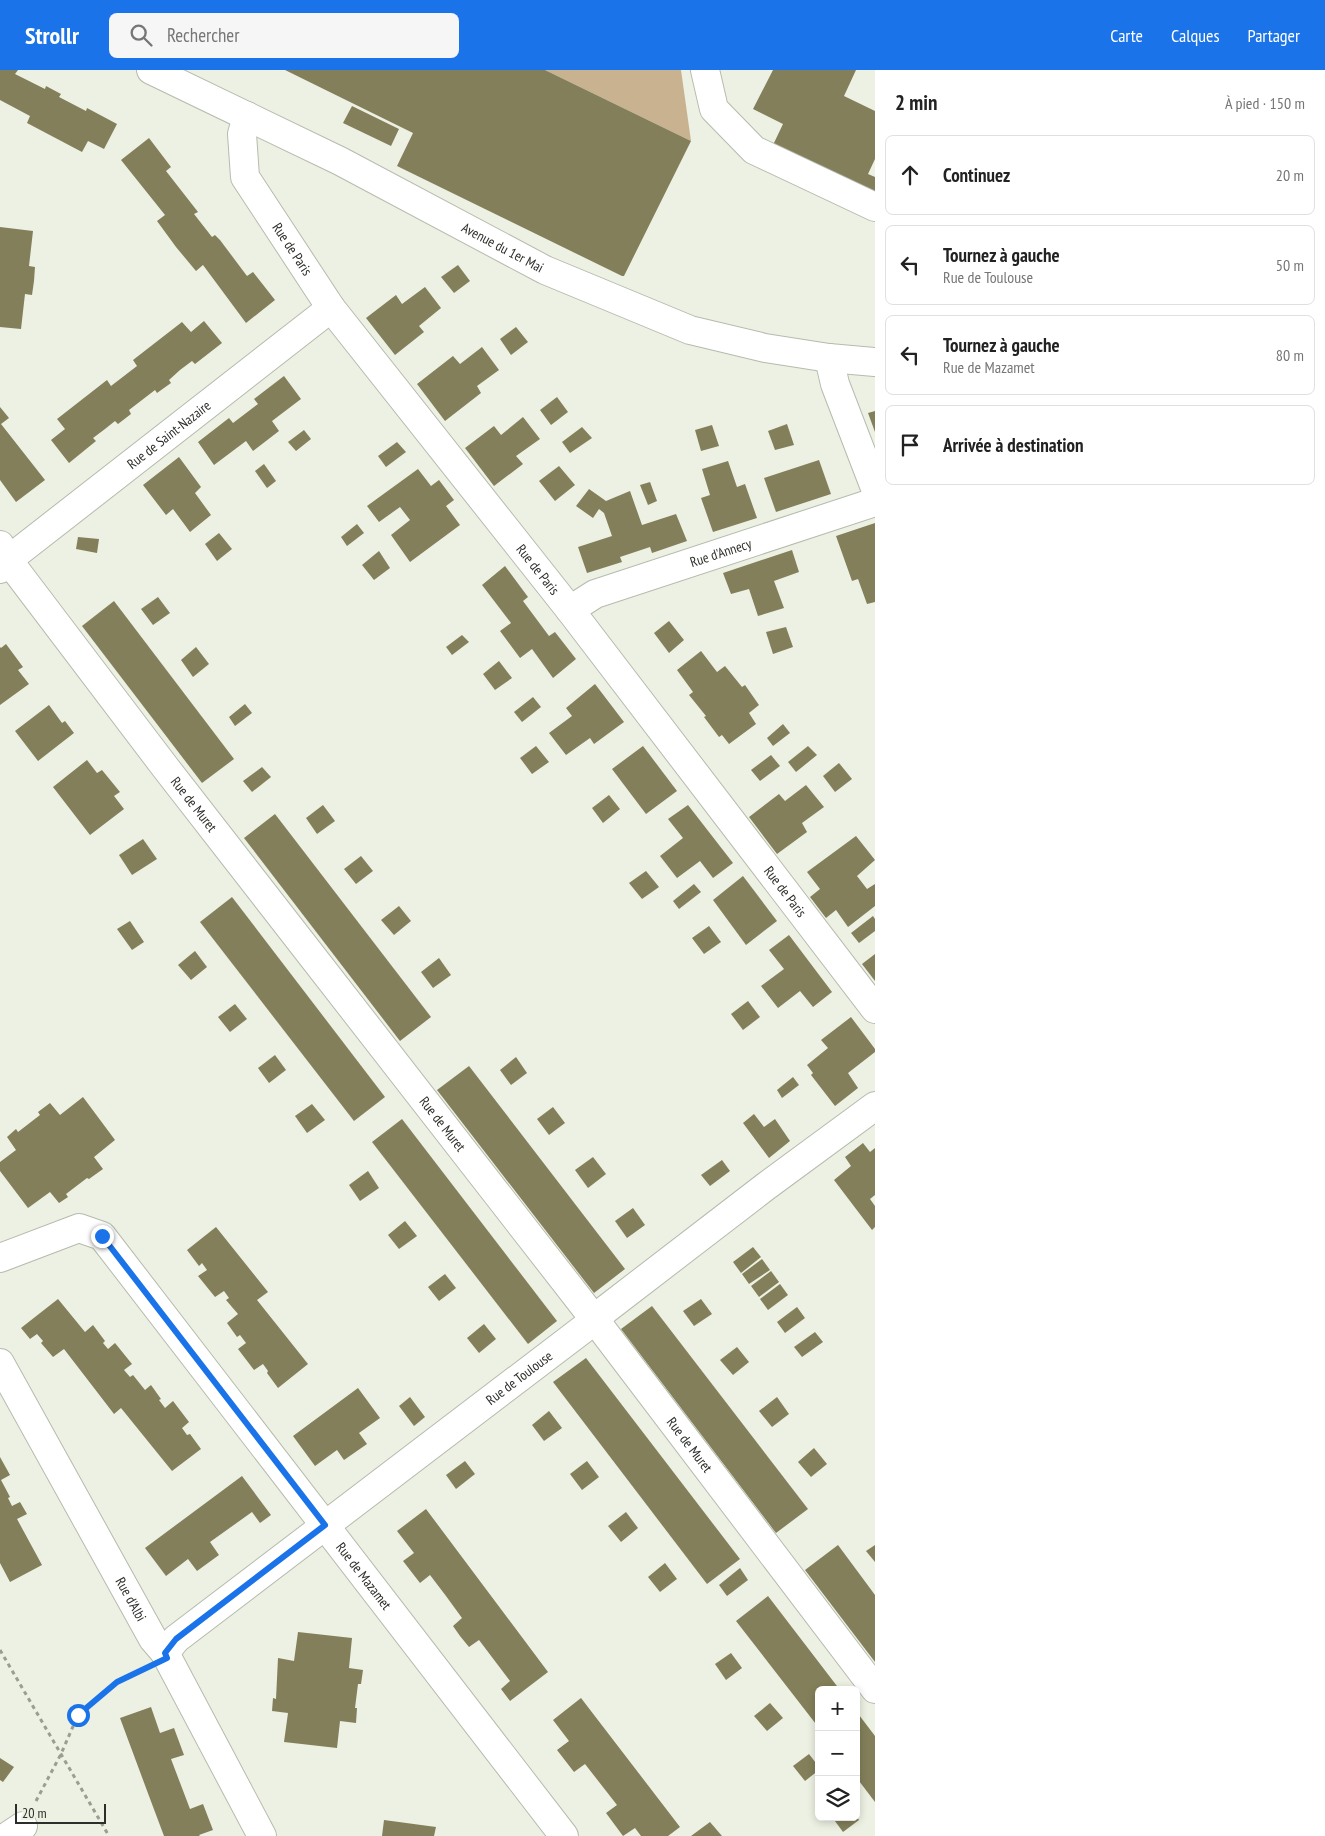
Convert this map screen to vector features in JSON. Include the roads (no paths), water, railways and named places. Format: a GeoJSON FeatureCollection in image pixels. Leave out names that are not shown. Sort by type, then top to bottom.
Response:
{"type":"FeatureCollection","features":[{"type":"Feature","properties":{"kind":"street","name":"Avenue du 1er Mai"},"geometry":{"type":"LineString","coordinates":[[150,70],[340,161],[546,270],[690,330],[765,348],[829,358],[875,362]]}},
{"type":"Feature","properties":{"kind":"street"},"geometry":{"type":"LineString","coordinates":[[705,70],[714,109],[754,150],[875,207]]}},
{"type":"Feature","properties":{"kind":"street","name":"Rue de Paris"},"geometry":{"type":"LineString","coordinates":[[247,116],[242,134],[245,177],[331,308],[570,610],[875,1009]]}},
{"type":"Feature","properties":{"kind":"street","name":"Rue de Saint-Nazaire"},"geometry":{"type":"LineString","coordinates":[[3,558],[331,308]]}},
{"type":"Feature","properties":{"kind":"street"},"geometry":{"type":"LineString","coordinates":[[829,358],[835,384],[875,488]]}},
{"type":"Feature","properties":{"kind":"street","name":"Rue d'Annecy"},"geometry":{"type":"LineString","coordinates":[[570,610],[595,594],[875,502]]}},
{"type":"Feature","properties":{"kind":"street","name":"Rue de Muret"},"geometry":{"type":"LineString","coordinates":[[3,558],[595,1320],[875,1690]]}},
{"type":"Feature","properties":{"kind":"street","name":"Rue de Toulouse"},"geometry":{"type":"LineString","coordinates":[[166,1656],[176,1639],[595,1320],[605,1310],[766,1187],[875,1106]]}},
{"type":"Feature","properties":{"kind":"street","name":"Rue de Mazamet"},"geometry":{"type":"LineString","coordinates":[[0,1258],[79,1228],[102,1236],[564,1836]]}},
{"type":"Feature","properties":{"kind":"street","name":"Rue d'Albi"},"geometry":{"type":"LineString","coordinates":[[0,1363],[153,1639],[166,1656],[262,1836]]}}]}
